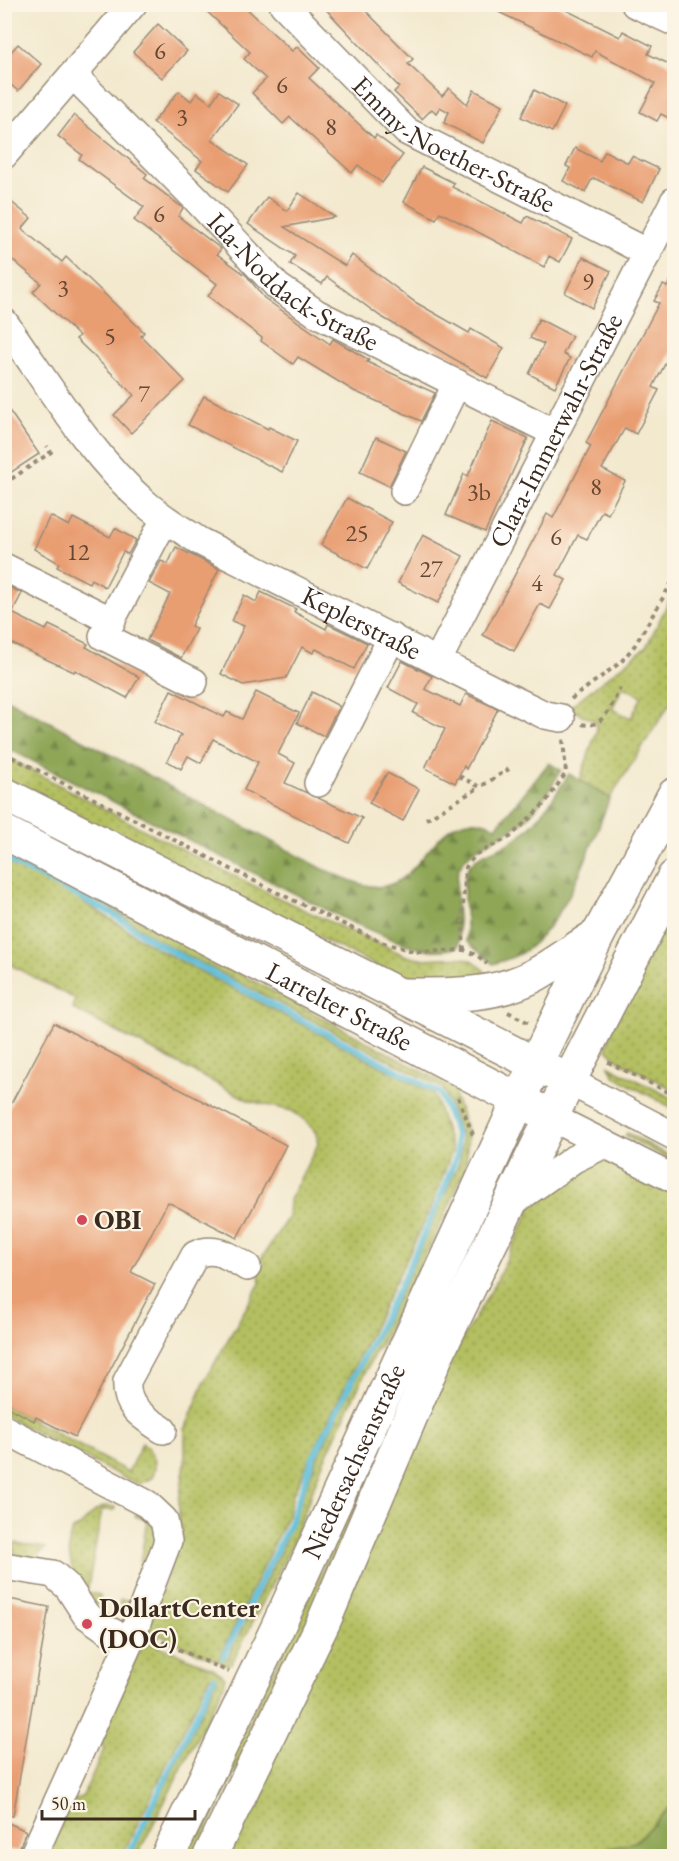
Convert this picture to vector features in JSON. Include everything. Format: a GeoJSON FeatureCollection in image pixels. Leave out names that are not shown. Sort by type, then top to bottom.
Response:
{"type":"FeatureCollection","features":[{"type":"Feature","properties":{"kind":"main road","name":"Larrelter Straße"},"geometry":{"type":"LineString","coordinates":[[4,794],[570,1081]]}},
{"type":"Feature","properties":{"kind":"main road","name":"Niedersachsenstraße"},"geometry":{"type":"LineString","coordinates":[[168,1857],[276,1631],[536,1063],[598,934],[675,795]]}},
{"type":"Feature","properties":{"kind":"main road","name":"Larrelter Straße"},"geometry":{"type":"LineString","coordinates":[[4,832],[551,1117]]}},
{"type":"Feature","properties":{"kind":"main road","name":"Niedersachsenstraße"},"geometry":{"type":"LineString","coordinates":[[210,1857],[324,1621],[438,1352],[551,1117],[675,877]]}},
{"type":"Feature","properties":{"kind":"main road"},"geometry":{"type":"LineString","coordinates":[[403,995],[472,993],[510,985],[535,975],[598,934]]}},
{"type":"Feature","properties":{"kind":"street"},"geometry":{"type":"LineString","coordinates":[[4,155],[133,4]]}},
{"type":"Feature","properties":{"kind":"street","name":"Emmy-Noether-Straße"},"geometry":{"type":"LineString","coordinates":[[283,4],[406,131],[648,253]]}},
{"type":"Feature","properties":{"kind":"street"},"geometry":{"type":"LineString","coordinates":[[639,5],[675,22]]}},
{"type":"Feature","properties":{"kind":"street","name":"Ida-Noddack-Straße"},"geometry":{"type":"LineString","coordinates":[[73,75],[188,191],[278,288],[316,313],[555,433]]}},
{"type":"Feature","properties":{"kind":"street","name":"Clara-Immerwahr-Straße"},"geometry":{"type":"LineString","coordinates":[[438,660],[675,201]]}},
{"type":"Feature","properties":{"kind":"street","name":"Keplerstraße"},"geometry":{"type":"LineString","coordinates":[[4,322],[97,453],[146,504],[165,519],[200,541],[545,715],[561,718]]}},
{"type":"Feature","properties":{"kind":"street"},"geometry":{"type":"LineString","coordinates":[[404,491],[457,383]]}},
{"type":"Feature","properties":{"kind":"street"},"geometry":{"type":"LineString","coordinates":[[165,519],[103,636],[194,682]]}},
{"type":"Feature","properties":{"kind":"street"},"geometry":{"type":"LineString","coordinates":[[4,567],[112,621]]}},
{"type":"Feature","properties":{"kind":"street"},"geometry":{"type":"LineString","coordinates":[[318,783],[392,637]]}},
{"type":"Feature","properties":{"kind":"street","name":"Larrelter Straße"},"geometry":{"type":"LineString","coordinates":[[570,1081],[675,1136]]}},
{"type":"Feature","properties":{"kind":"street","name":"Larrelter Straße"},"geometry":{"type":"LineString","coordinates":[[551,1117],[675,1179]]}},
{"type":"Feature","properties":{"kind":"street"},"geometry":{"type":"LineString","coordinates":[[508,1205],[549,1174],[605,1144]]}},
{"type":"Feature","properties":{"kind":"street"},"geometry":{"type":"LineString","coordinates":[[164,1430],[139,1414],[130,1404],[126,1393],[127,1381],[195,1255],[204,1250],[214,1250],[247,1267]]}},
{"type":"Feature","properties":{"kind":"street"},"geometry":{"type":"LineString","coordinates":[[4,1429],[128,1492],[157,1511],[164,1520],[167,1531],[165,1552],[133,1636],[89,1732],[98,1749],[79,1793],[60,1798],[33,1857]]}},
{"type":"Feature","properties":{"kind":"street"},"geometry":{"type":"LineString","coordinates":[[4,1566],[53,1574],[68,1587],[86,1615],[106,1629],[133,1636]]}},
{"type":"Feature","properties":{"kind":"path"},"geometry":{"type":"LineString","coordinates":[[4,484],[51,452],[47,446]]}},
{"type":"Feature","properties":{"kind":"path"},"geometry":{"type":"LineString","coordinates":[[464,950],[462,919],[466,867],[476,854],[510,837],[536,815],[566,773],[561,718],[573,697],[621,662],[635,645],[675,579]]}},
{"type":"Feature","properties":{"kind":"path"},"geometry":{"type":"LineString","coordinates":[[561,718],[589,726],[597,723],[609,711],[620,688]]}},
{"type":"Feature","properties":{"kind":"path"},"geometry":{"type":"LineString","coordinates":[[4,753],[263,886],[381,942],[416,952],[464,950],[478,956],[490,969]]}},
{"type":"Feature","properties":{"kind":"path"},"geometry":{"type":"LineString","coordinates":[[426,819],[509,769]]}},
{"type":"Feature","properties":{"kind":"path"},"geometry":{"type":"LineString","coordinates":[[459,776],[480,787]]}},
{"type":"Feature","properties":{"kind":"path"},"geometry":{"type":"LineString","coordinates":[[500,1008],[537,1027]]}},
{"type":"Feature","properties":{"kind":"path"},"geometry":{"type":"LineString","coordinates":[[608,1062],[675,1095]]}},
{"type":"Feature","properties":{"kind":"path"},"geometry":{"type":"LineString","coordinates":[[133,1636],[233,1673]]}},
{"type":"Feature","properties":{"kind":"green space"},"geometry":{"type":"Polygon","coordinates":[[[674,591],[674,697],[610,798],[580,780],[597,729],[595,721],[568,708],[646,647],[674,591]],[[623,687],[612,709],[631,718],[642,696],[623,687]]]}},
{"type":"Feature","properties":{"kind":"green space"},"geometry":{"type":"Polygon","coordinates":[[[5,698],[323,869],[364,885],[381,887],[403,878],[436,841],[448,830],[462,823],[477,821],[496,827],[549,763],[561,770],[545,796],[526,819],[477,849],[462,863],[457,881],[458,946],[447,950],[434,950],[404,944],[351,922],[5,747],[5,698]]]}},
{"type":"Feature","properties":{"kind":"green space"},"geometry":{"type":"Polygon","coordinates":[[[4,756],[193,855],[336,925],[410,957],[432,959],[454,957],[472,961],[481,967],[488,977],[436,978],[386,971],[5,779],[4,756]]]}},
{"type":"Feature","properties":{"kind":"green space"},"geometry":{"type":"Polygon","coordinates":[[[569,774],[610,798],[594,838],[576,882],[553,922],[523,952],[493,964],[466,941],[464,892],[468,868],[472,862],[484,854],[506,845],[529,828],[544,811],[569,774]]]}},
{"type":"Feature","properties":{"kind":"green space"},"geometry":{"type":"Polygon","coordinates":[[[5,842],[147,924],[457,1090],[455,1097],[468,1133],[466,1166],[448,1209],[376,1350],[322,1465],[292,1545],[232,1663],[226,1665],[148,1630],[179,1538],[179,1501],[185,1463],[185,1430],[204,1382],[260,1283],[258,1264],[288,1217],[289,1200],[318,1144],[316,1133],[306,1121],[292,1111],[250,1101],[73,1009],[75,999],[5,962],[4,861],[74,896],[154,947],[434,1094],[452,1151],[432,1206],[293,1494],[288,1515],[220,1656],[227,1659],[281,1550],[317,1458],[365,1359],[399,1296],[460,1161],[462,1139],[443,1088],[157,940],[108,906],[5,852],[5,842]]]}},
{"type":"Feature","properties":{"kind":"green space"},"geometry":{"type":"Polygon","coordinates":[[[674,904],[674,1090],[619,1061],[606,1048],[613,1027],[674,904]]]}},
{"type":"Feature","properties":{"kind":"green space"},"geometry":{"type":"Polygon","coordinates":[[[609,1066],[674,1099],[674,1109],[615,1077],[609,1066]]]}},
{"type":"Feature","properties":{"kind":"green space"},"geometry":{"type":"Polygon","coordinates":[[[627,1133],[674,1158],[674,1162],[625,1136],[627,1133]]]}},
{"type":"Feature","properties":{"kind":"green space"},"geometry":{"type":"Polygon","coordinates":[[[598,1161],[625,1165],[674,1190],[674,1803],[635,1842],[579,1856],[223,1856],[443,1371],[495,1284],[534,1201],[555,1179],[598,1161]]]}},
{"type":"Feature","properties":{"kind":"green space"},"geometry":{"type":"Polygon","coordinates":[[[437,1309],[328,1581],[194,1856],[183,1856],[320,1574],[382,1428],[437,1309]]]}},
{"type":"Feature","properties":{"kind":"green space"},"geometry":{"type":"Polygon","coordinates":[[[4,1405],[128,1472],[142,1443],[154,1459],[155,1468],[152,1478],[139,1484],[132,1482],[5,1416],[4,1405]]]}},
{"type":"Feature","properties":{"kind":"green space"},"geometry":{"type":"Polygon","coordinates":[[[107,1506],[115,1507],[115,1510],[102,1510],[87,1592],[100,1595],[100,1601],[96,1605],[89,1601],[83,1593],[73,1572],[70,1560],[70,1538],[73,1530],[97,1510],[107,1506]]]}},
{"type":"Feature","properties":{"kind":"green space"},"geometry":{"type":"Polygon","coordinates":[[[139,1509],[149,1519],[155,1530],[157,1542],[152,1567],[137,1606],[122,1616],[118,1612],[120,1600],[134,1601],[147,1520],[135,1516],[139,1509]]]}},
{"type":"Feature","properties":{"kind":"green space"},"geometry":{"type":"Polygon","coordinates":[[[15,1543],[46,1548],[34,1559],[13,1553],[15,1543]]]}},
{"type":"Feature","properties":{"kind":"green space"},"geometry":{"type":"Polygon","coordinates":[[[144,1640],[213,1668],[225,1677],[225,1683],[137,1856],[130,1856],[217,1680],[210,1676],[122,1856],[46,1856],[71,1802],[83,1796],[104,1749],[99,1738],[144,1640]]]}},
{"type":"Feature","properties":{"kind":"green space"},"geometry":{"type":"Polygon","coordinates":[[[674,1803],[674,1856],[579,1856],[635,1842],[674,1803]]]}},
{"type":"Feature","properties":{"kind":"building"},"geometry":{"type":"Polygon","coordinates":[[[199,4],[242,4],[292,51],[297,47],[319,68],[309,78],[374,138],[376,135],[403,155],[382,183],[358,165],[352,173],[290,117],[283,124],[252,93],[266,79],[244,59],[250,52],[199,4]]]}},
{"type":"Feature","properties":{"kind":"building"},"geometry":{"type":"Polygon","coordinates":[[[321,4],[359,4],[413,59],[408,64],[442,96],[449,88],[467,104],[474,90],[503,105],[483,143],[444,123],[449,112],[440,107],[436,113],[432,109],[422,119],[394,92],[399,87],[321,4]]]}},
{"type":"Feature","properties":{"kind":"building"},"geometry":{"type":"Polygon","coordinates":[[[482,4],[554,4],[620,37],[623,31],[652,46],[648,54],[675,67],[675,121],[661,114],[657,121],[640,112],[655,83],[595,51],[592,57],[482,4]]]}},
{"type":"Feature","properties":{"kind":"building"},"geometry":{"type":"Polygon","coordinates":[[[158,24],[187,51],[162,78],[133,52],[158,24]]]}},
{"type":"Feature","properties":{"kind":"building"},"geometry":{"type":"Polygon","coordinates":[[[18,44],[41,64],[18,91],[4,79],[4,60],[18,44]]]}},
{"type":"Feature","properties":{"kind":"building"},"geometry":{"type":"Polygon","coordinates":[[[534,90],[565,106],[552,132],[521,117],[534,90]]]}},
{"type":"Feature","properties":{"kind":"building"},"geometry":{"type":"Polygon","coordinates":[[[179,91],[191,101],[197,93],[211,103],[219,91],[238,104],[212,139],[248,165],[228,192],[196,169],[202,161],[153,122],[179,91]]]}},
{"type":"Feature","properties":{"kind":"building"},"geometry":{"type":"Polygon","coordinates":[[[74,115],[147,174],[144,178],[183,208],[178,216],[221,249],[217,254],[247,276],[264,298],[330,344],[333,339],[369,360],[367,362],[435,393],[421,421],[354,391],[298,357],[293,364],[261,341],[262,338],[208,296],[217,284],[134,220],[144,207],[79,159],[82,155],[58,136],[74,115]]]}},
{"type":"Feature","properties":{"kind":"building"},"geometry":{"type":"Polygon","coordinates":[[[575,148],[600,161],[605,151],[628,163],[632,156],[659,169],[643,202],[596,179],[592,179],[585,192],[563,181],[570,168],[566,166],[575,148]]]}},
{"type":"Feature","properties":{"kind":"building"},"geometry":{"type":"Polygon","coordinates":[[[422,167],[454,183],[452,187],[523,223],[527,216],[572,239],[560,262],[549,256],[544,267],[440,212],[436,219],[404,202],[422,167]]]}},
{"type":"Feature","properties":{"kind":"building"},"geometry":{"type":"Polygon","coordinates":[[[299,193],[335,217],[284,227],[345,266],[352,255],[415,302],[469,333],[471,329],[504,348],[487,378],[380,316],[327,277],[322,284],[290,264],[295,256],[248,224],[267,197],[287,211],[299,193]]]}},
{"type":"Feature","properties":{"kind":"building"},"geometry":{"type":"Polygon","coordinates":[[[4,196],[31,218],[22,229],[62,262],[66,257],[144,332],[141,336],[185,381],[131,433],[114,415],[134,395],[76,339],[79,336],[33,292],[41,283],[4,253],[4,196]]]}},
{"type":"Feature","properties":{"kind":"building"},"geometry":{"type":"Polygon","coordinates":[[[583,257],[611,271],[592,308],[565,293],[583,257]]]}},
{"type":"Feature","properties":{"kind":"building"},"geometry":{"type":"Polygon","coordinates":[[[675,272],[675,345],[653,387],[659,390],[636,434],[625,428],[602,469],[625,481],[608,514],[602,511],[587,539],[578,535],[557,575],[566,580],[550,609],[540,604],[514,651],[483,635],[547,514],[553,518],[591,446],[586,443],[659,303],[654,301],[663,285],[667,287],[675,272]]]}},
{"type":"Feature","properties":{"kind":"building"},"geometry":{"type":"Polygon","coordinates":[[[539,319],[572,336],[563,354],[570,358],[555,387],[529,374],[544,344],[530,338],[539,319]]]}},
{"type":"Feature","properties":{"kind":"building"},"geometry":{"type":"Polygon","coordinates":[[[204,396],[268,429],[269,427],[297,441],[282,472],[188,425],[204,396]]]}},
{"type":"Feature","properties":{"kind":"building"},"geometry":{"type":"Polygon","coordinates":[[[4,403],[39,454],[10,473],[4,465],[4,403]]]}},
{"type":"Feature","properties":{"kind":"building"},"geometry":{"type":"Polygon","coordinates":[[[492,421],[528,438],[485,532],[446,515],[464,474],[468,476],[492,421]]]}},
{"type":"Feature","properties":{"kind":"building"},"geometry":{"type":"Polygon","coordinates":[[[376,437],[406,451],[389,486],[360,472],[376,437]]]}},
{"type":"Feature","properties":{"kind":"building"},"geometry":{"type":"Polygon","coordinates":[[[347,498],[392,522],[367,569],[321,545],[347,498]]]}},
{"type":"Feature","properties":{"kind":"building"},"geometry":{"type":"Polygon","coordinates":[[[50,516],[69,526],[73,518],[110,537],[115,528],[136,540],[128,554],[123,552],[105,587],[91,579],[89,583],[57,567],[59,563],[34,549],[50,516]]]}},
{"type":"Feature","properties":{"kind":"building"},"geometry":{"type":"Polygon","coordinates":[[[423,535],[463,556],[438,603],[398,583],[423,535]]]}},
{"type":"Feature","properties":{"kind":"building"},"geometry":{"type":"Polygon","coordinates":[[[176,547],[219,569],[191,626],[196,629],[181,658],[147,640],[170,594],[149,583],[161,561],[168,564],[176,547]]]}},
{"type":"Feature","properties":{"kind":"building"},"geometry":{"type":"Polygon","coordinates":[[[4,585],[22,593],[12,613],[46,630],[49,625],[88,644],[86,647],[139,677],[127,698],[75,670],[74,672],[4,640],[4,585]]]}},
{"type":"Feature","properties":{"kind":"building"},"geometry":{"type":"Polygon","coordinates":[[[261,592],[296,609],[294,612],[326,629],[328,624],[367,643],[354,669],[316,649],[313,653],[302,647],[286,678],[243,685],[221,674],[244,626],[232,621],[244,595],[256,602],[261,592]]]}},
{"type":"Feature","properties":{"kind":"building"},"geometry":{"type":"Polygon","coordinates":[[[402,661],[432,676],[425,689],[460,706],[466,694],[498,709],[466,769],[464,766],[455,783],[425,768],[445,729],[413,713],[418,704],[388,688],[402,661]]]}},
{"type":"Feature","properties":{"kind":"building"},"geometry":{"type":"Polygon","coordinates":[[[171,690],[224,717],[227,712],[242,719],[256,692],[299,713],[278,754],[295,763],[285,783],[362,818],[349,843],[244,790],[258,762],[213,739],[201,763],[188,756],[181,769],[167,761],[181,735],[155,722],[171,690]]]}},
{"type":"Feature","properties":{"kind":"building"},"geometry":{"type":"Polygon","coordinates":[[[312,692],[339,706],[324,736],[297,723],[312,692]]]}},
{"type":"Feature","properties":{"kind":"building"},"geometry":{"type":"Polygon","coordinates":[[[387,773],[419,789],[403,821],[369,803],[387,773]]]}},
{"type":"Feature","properties":{"kind":"building","name":"OBI"},"geometry":{"type":"Polygon","coordinates":[[[54,1023],[286,1145],[237,1238],[168,1202],[131,1272],[155,1284],[75,1437],[36,1417],[34,1421],[4,1405],[4,1117],[54,1023]]]}},
{"type":"Feature","properties":{"kind":"building"},"geometry":{"type":"Polygon","coordinates":[[[4,1598],[49,1607],[13,1816],[4,1816],[4,1598]]]}},
{"type":"Feature","properties":{"kind":"building"},"geometry":{"type":"Polygon","coordinates":[[[4,1821],[26,1831],[18,1851],[4,1849],[4,1821]]]}},
{"type":"Feature","properties":{"kind":"waterway"},"geometry":{"type":"LineString","coordinates":[[4,858],[111,913],[153,941],[212,973],[440,1093],[456,1134],[457,1155],[438,1204],[400,1286],[313,1458],[290,1523],[223,1657]]}},
{"type":"Feature","properties":{"kind":"waterway"},"geometry":{"type":"LineString","coordinates":[[128,1856],[214,1678]]}},
{"type":"Feature","properties":{"kind":"place","name":"OBI"},"geometry":{"type":"Point","coordinates":[82,1220]}},
{"type":"Feature","properties":{"kind":"place","name":"DollartCenter (DOC)"},"geometry":{"type":"Point","coordinates":[87,1624]}}]}
